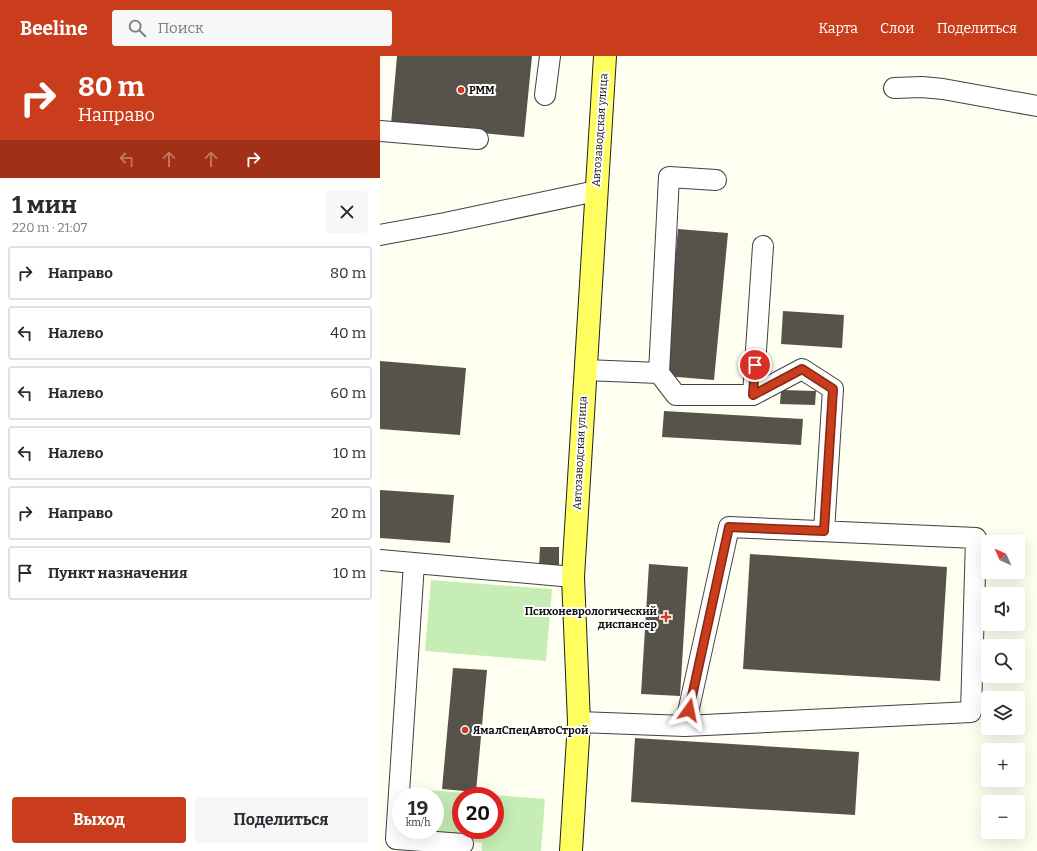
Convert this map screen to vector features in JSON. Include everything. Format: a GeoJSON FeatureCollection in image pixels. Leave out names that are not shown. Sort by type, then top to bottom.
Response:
{"type":"FeatureCollection","features":[{"type":"Feature","properties":{"kind":"main road","name":"Автозаводская улица"},"geometry":{"type":"LineString","coordinates":[[571,851],[579,722],[573,577],[605,56]]}},
{"type":"Feature","properties":{"kind":"lane"},"geometry":{"type":"LineString","coordinates":[[545,95],[550,56]]}},
{"type":"Feature","properties":{"kind":"lane"},"geometry":{"type":"LineString","coordinates":[[894,88],[922,87],[943,89],[1037,106]]}},
{"type":"Feature","properties":{"kind":"lane"},"geometry":{"type":"LineString","coordinates":[[380,131],[478,140]]}},
{"type":"Feature","properties":{"kind":"lane"},"geometry":{"type":"LineString","coordinates":[[716,180],[669,177],[659,373],[676,395],[753,395],[802,369],[833,389],[824,531]]}},
{"type":"Feature","properties":{"kind":"lane"},"geometry":{"type":"LineString","coordinates":[[380,235],[445,223],[596,191]]}},
{"type":"Feature","properties":{"kind":"lane"},"geometry":{"type":"LineString","coordinates":[[753,395],[763,246]]}},
{"type":"Feature","properties":{"kind":"lane"},"geometry":{"type":"LineString","coordinates":[[585,370],[659,373]]}},
{"type":"Feature","properties":{"kind":"lane"},"geometry":{"type":"LineString","coordinates":[[579,722],[685,726],[971,712],[976,538],[729,527],[685,726]]}},
{"type":"Feature","properties":{"kind":"lane"},"geometry":{"type":"LineString","coordinates":[[380,560],[573,577]]}},
{"type":"Feature","properties":{"kind":"lane"},"geometry":{"type":"LineString","coordinates":[[414,563],[388,839],[463,844]]}},
{"type":"Feature","properties":{"kind":"green space"},"geometry":{"type":"Polygon","coordinates":[[[431,580],[552,589],[546,661],[425,651],[431,580]]]}},
{"type":"Feature","properties":{"kind":"green space"},"geometry":{"type":"Polygon","coordinates":[[[444,791],[452,792],[452,839],[444,837],[444,791]]]}},
{"type":"Feature","properties":{"kind":"green space"},"geometry":{"type":"Polygon","coordinates":[[[504,796],[545,799],[541,851],[482,851],[482,843],[455,839],[504,839],[504,796]]]}},
{"type":"Feature","properties":{"kind":"building","name":"РММ"},"geometry":{"type":"Polygon","coordinates":[[[397,56],[532,56],[524,137],[391,124],[397,56]]]}},
{"type":"Feature","properties":{"kind":"building"},"geometry":{"type":"Polygon","coordinates":[[[678,229],[728,233],[714,380],[665,376],[678,229]]]}},
{"type":"Feature","properties":{"kind":"building"},"geometry":{"type":"Polygon","coordinates":[[[783,311],[844,315],[842,348],[781,344],[783,311]]]}},
{"type":"Feature","properties":{"kind":"building"},"geometry":{"type":"Polygon","coordinates":[[[380,361],[466,368],[460,435],[380,429],[380,361]]]}},
{"type":"Feature","properties":{"kind":"building"},"geometry":{"type":"Polygon","coordinates":[[[781,390],[816,391],[815,405],[780,404],[781,390]]]}},
{"type":"Feature","properties":{"kind":"building"},"geometry":{"type":"Polygon","coordinates":[[[664,411],[803,419],[801,445],[662,437],[664,411]]]}},
{"type":"Feature","properties":{"kind":"building"},"geometry":{"type":"Polygon","coordinates":[[[380,490],[454,495],[450,543],[380,538],[380,490]]]}},
{"type":"Feature","properties":{"kind":"building"},"geometry":{"type":"Polygon","coordinates":[[[540,547],[559,547],[559,568],[539,567],[540,547]]]}},
{"type":"Feature","properties":{"kind":"building"},"geometry":{"type":"Polygon","coordinates":[[[750,554],[947,567],[940,681],[743,669],[750,554]]]}},
{"type":"Feature","properties":{"kind":"building"},"geometry":{"type":"Polygon","coordinates":[[[649,564],[688,567],[680,696],[641,694],[649,564]]]}},
{"type":"Feature","properties":{"kind":"building","name":"ЯмалСпецАвтоСтрой"},"geometry":{"type":"Polygon","coordinates":[[[453,668],[487,670],[476,787],[452,787],[452,790],[444,789],[444,787],[442,787],[453,668]]]}},
{"type":"Feature","properties":{"kind":"building"},"geometry":{"type":"Polygon","coordinates":[[[635,738],[859,752],[855,815],[631,802],[635,738]]]}},
{"type":"Feature","properties":{"kind":"place","name":"РММ"},"geometry":{"type":"Point","coordinates":[461,90]}},
{"type":"Feature","properties":{"kind":"place","name":"Психоневрологический диспансер"},"geometry":{"type":"Point","coordinates":[666,617]}},
{"type":"Feature","properties":{"kind":"place","name":"ЯмалСпецАвтоСтрой"},"geometry":{"type":"Point","coordinates":[465,730]}},
{"type":"Feature","properties":{"kind":"route"},"geometry":{"type":"LineString","coordinates":[[689,710],[729,527],[824,531],[833,389],[802,369],[753,395],[755,365]]}}]}
